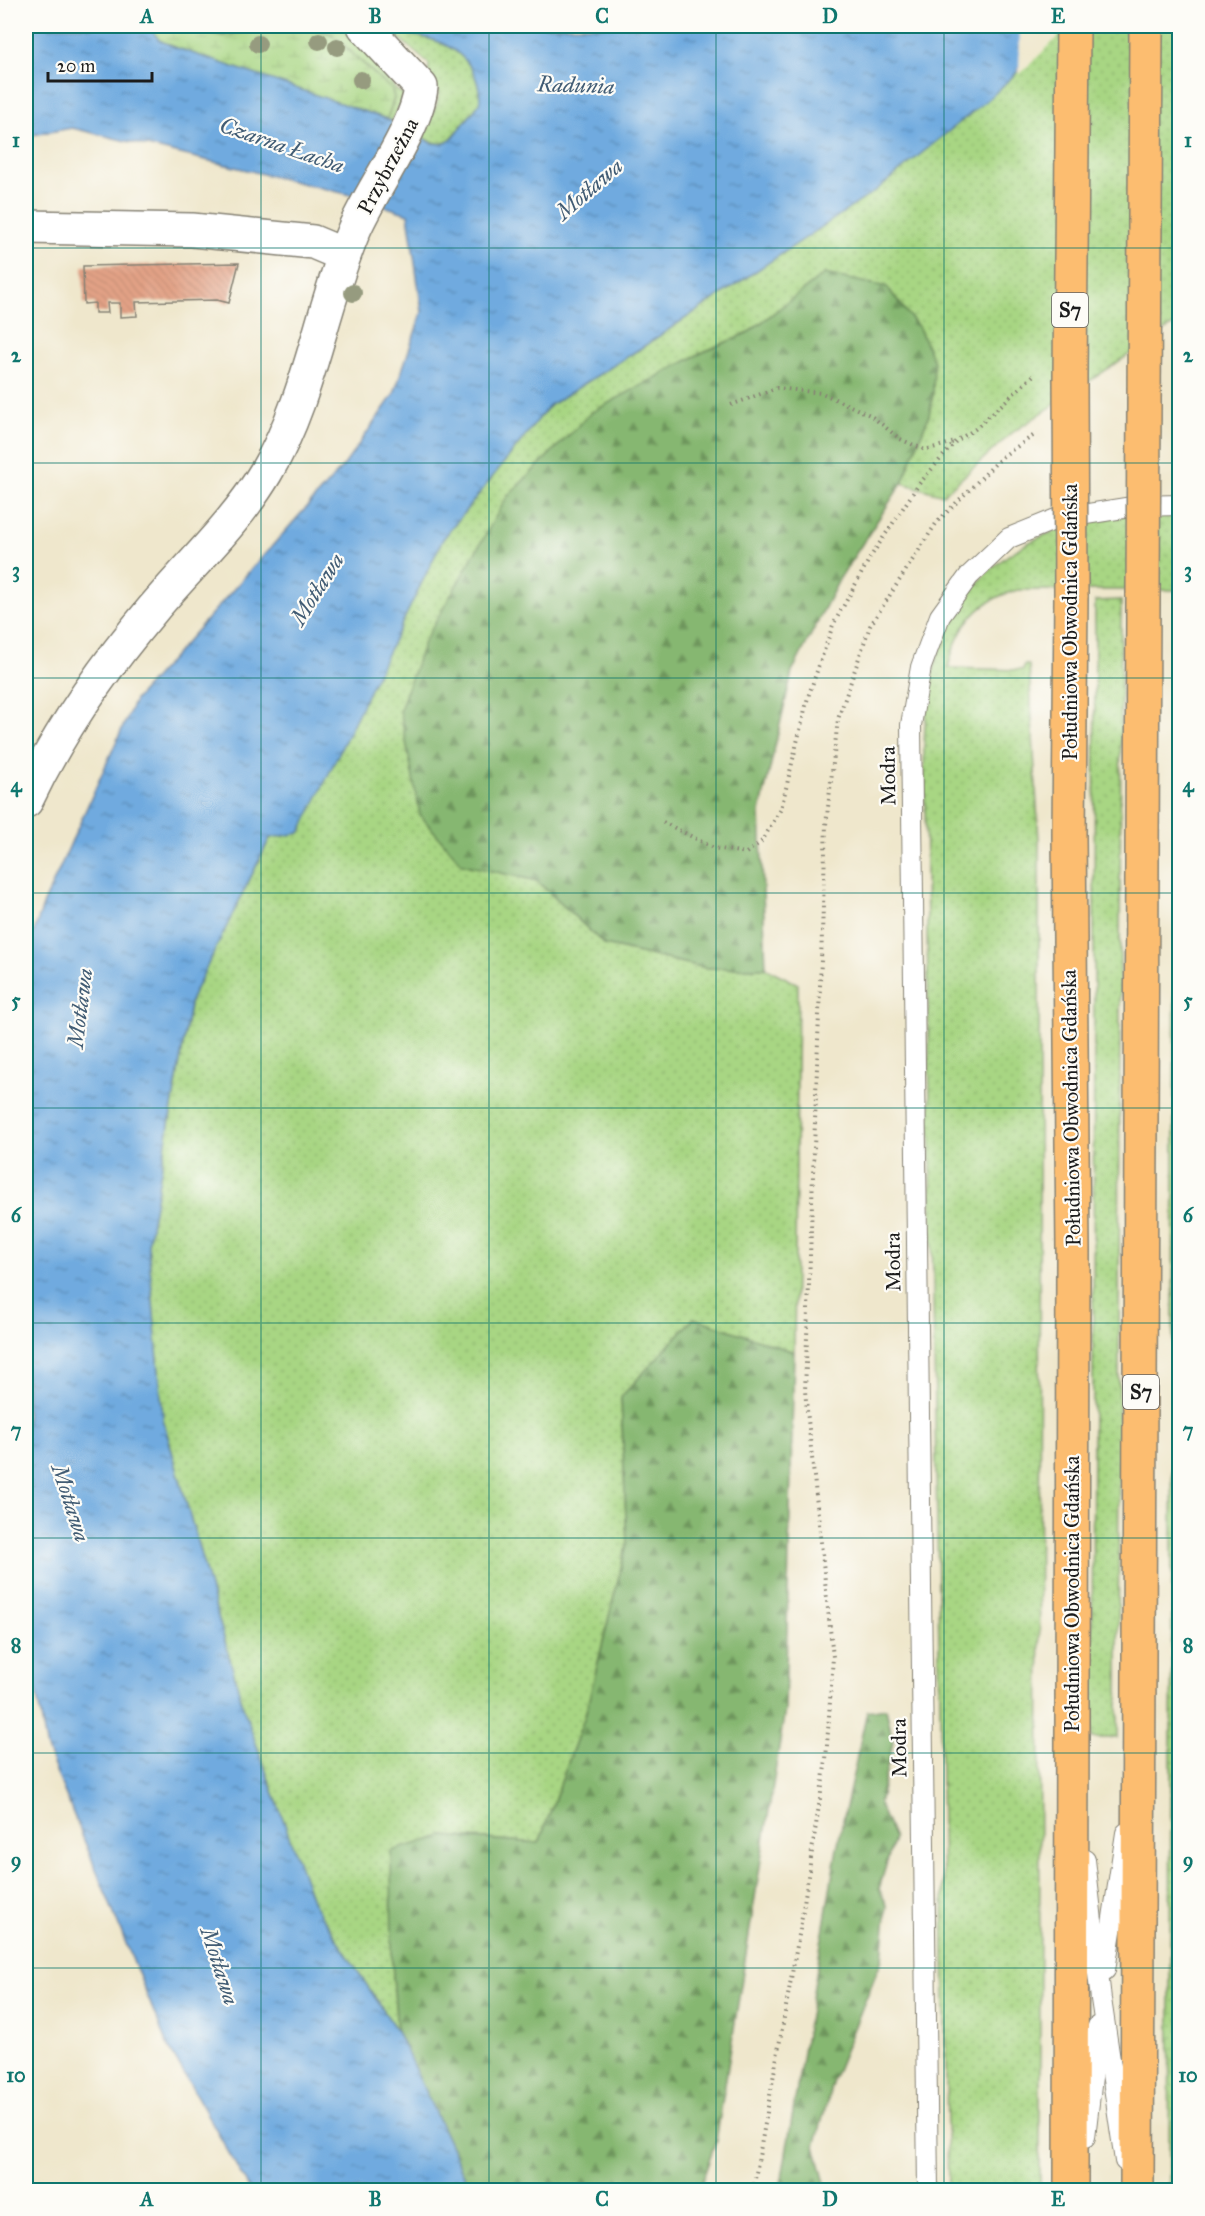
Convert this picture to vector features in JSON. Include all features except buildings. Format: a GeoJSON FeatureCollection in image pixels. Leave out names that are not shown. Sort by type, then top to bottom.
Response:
{"type":"FeatureCollection","features":[{"type":"Feature","properties":{"kind":"highway","name":"Południowa Obwodnica Gdańska"},"geometry":{"type":"LineString","coordinates":[[1071,2190],[1073,1238],[1069,835],[1072,26]]}},
{"type":"Feature","properties":{"kind":"highway","name":"S7"},"geometry":{"type":"LineString","coordinates":[[1137,2190],[1146,26]]}},
{"type":"Feature","properties":{"kind":"street","name":"Przybrzeżna"},"geometry":{"type":"LineString","coordinates":[[26,801],[40,770],[87,693],[153,609],[248,499],[282,440],[309,366],[344,255],[365,204],[419,106],[421,87],[364,26]]}},
{"type":"Feature","properties":{"kind":"street"},"geometry":{"type":"LineString","coordinates":[[26,227],[192,230],[313,242],[344,255]]}},
{"type":"Feature","properties":{"kind":"lane","name":"Modra"},"geometry":{"type":"LineString","coordinates":[[928,2190],[911,725],[921,667],[940,616],[969,576],[1009,538],[1056,519],[1137,506],[1179,505]]}},
{"type":"Feature","properties":{"kind":"lane"},"geometry":{"type":"LineString","coordinates":[[1072,1738],[1101,1999],[1129,2190]]}},
{"type":"Feature","properties":{"kind":"lane"},"geometry":{"type":"LineString","coordinates":[[1078,2190],[1101,1999],[1139,1740]]}},
{"type":"Feature","properties":{"kind":"path"},"geometry":{"type":"LineString","coordinates":[[663,822],[714,848],[746,853],[762,841],[781,809],[791,778],[808,697],[833,625],[871,556],[919,484],[956,441],[925,450],[900,439],[870,415],[822,393],[777,388],[731,405]]}},
{"type":"Feature","properties":{"kind":"path"},"geometry":{"type":"LineString","coordinates":[[753,2190],[800,1929],[826,1760],[833,1657],[805,1391],[825,825],[838,719],[870,626],[937,522],[1003,456]]}},
{"type":"Feature","properties":{"kind":"green space"},"geometry":{"type":"Polygon","coordinates":[[[149,26],[193,26],[200,31],[223,36],[276,26],[306,26],[331,34],[392,90],[394,98],[387,119],[174,47],[159,40],[149,26]]]}},
{"type":"Feature","properties":{"kind":"green space"},"geometry":{"type":"Polygon","coordinates":[[[193,26],[276,26],[223,35],[203,31],[193,26]]]}},
{"type":"Feature","properties":{"kind":"green space"},"geometry":{"type":"Polygon","coordinates":[[[306,26],[349,26],[361,38],[396,90],[405,95],[392,121],[387,119],[394,98],[331,34],[306,26]]]}},
{"type":"Feature","properties":{"kind":"green space"},"geometry":{"type":"Polygon","coordinates":[[[405,26],[411,35],[450,47],[460,55],[475,75],[480,103],[452,137],[444,143],[434,143],[419,136],[437,104],[439,90],[427,82],[429,64],[393,33],[393,28],[405,26]]]}},
{"type":"Feature","properties":{"kind":"green space"},"geometry":{"type":"Polygon","coordinates":[[[1066,26],[1179,26],[1179,321],[1012,433],[943,495],[902,483],[929,415],[824,274],[749,332],[699,354],[462,864],[537,881],[605,945],[706,968],[766,968],[798,984],[794,1352],[694,1318],[621,1397],[627,1543],[585,1716],[539,1843],[443,1836],[392,1961],[397,2031],[313,1904],[244,1710],[163,1419],[148,1244],[191,999],[270,838],[300,832],[443,539],[549,406],[641,348],[874,192],[992,96],[1066,26]]]}},
{"type":"Feature","properties":{"kind":"green space"},"geometry":{"type":"Polygon","coordinates":[[[824,274],[887,287],[919,328],[934,362],[933,395],[929,415],[902,483],[840,578],[792,672],[760,812],[766,968],[706,968],[605,945],[537,881],[462,864],[420,815],[400,710],[424,642],[507,497],[592,412],[699,354],[749,332],[824,274]]]}},
{"type":"Feature","properties":{"kind":"green space"},"geometry":{"type":"Polygon","coordinates":[[[1179,508],[1179,590],[1018,590],[991,601],[971,618],[957,640],[948,668],[1023,670],[1024,665],[1029,665],[1039,841],[1040,2190],[948,2190],[924,747],[926,714],[931,682],[952,622],[968,595],[989,571],[1014,551],[1061,529],[1111,517],[1179,508]]]}},
{"type":"Feature","properties":{"kind":"green space"},"geometry":{"type":"Polygon","coordinates":[[[1121,600],[1118,1738],[1092,1738],[1095,601],[1121,600]]]}},
{"type":"Feature","properties":{"kind":"green space"},"geometry":{"type":"Polygon","coordinates":[[[1179,776],[1180,2190],[1169,2190],[1175,923],[1179,776]]]}},
{"type":"Feature","properties":{"kind":"green space"},"geometry":{"type":"Polygon","coordinates":[[[694,1318],[794,1352],[785,1710],[716,2141],[699,2190],[471,2190],[397,2031],[392,1961],[391,1851],[443,1836],[539,1843],[585,1716],[627,1543],[621,1397],[694,1318]]]}},
{"type":"Feature","properties":{"kind":"green space"},"geometry":{"type":"Polygon","coordinates":[[[886,1708],[893,1742],[879,1804],[894,1838],[879,1889],[887,1905],[882,1959],[833,2080],[815,2146],[825,2183],[823,2190],[780,2190],[837,1848],[867,1711],[886,1708]]]}},
{"type":"Feature","properties":{"kind":"water"},"geometry":{"type":"Polygon","coordinates":[[[26,26],[149,26],[159,40],[174,47],[387,119],[432,143],[443,144],[451,140],[480,103],[475,75],[460,55],[450,47],[411,35],[405,26],[1066,26],[992,96],[874,192],[641,348],[549,406],[443,539],[300,833],[270,838],[191,999],[148,1244],[163,1419],[244,1710],[313,1903],[397,2031],[471,2190],[250,2190],[166,2042],[47,1749],[26,1637],[26,954],[44,903],[135,700],[345,464],[394,394],[422,312],[408,214],[355,196],[72,128],[26,136],[26,26]]]}},
{"type":"Feature","properties":{"kind":"pier"},"geometry":{"type":"Polygon","coordinates":[[[1020,26],[1069,26],[1019,75],[1020,26]]]}},
{"type":"Feature","properties":{"kind":"water label","name":"Radunia"},"geometry":{"type":"Point","coordinates":[576,85]}},
{"type":"Feature","properties":{"kind":"water label","name":"Czarna Łacha"},"geometry":{"type":"Point","coordinates":[282,145]}},
{"type":"Feature","properties":{"kind":"water label","name":"Motława"},"geometry":{"type":"Point","coordinates":[589,189]}},
{"type":"Feature","properties":{"kind":"water label","name":"Motława"},"geometry":{"type":"Point","coordinates":[317,589]}},
{"type":"Feature","properties":{"kind":"water label","name":"Motława"},"geometry":{"type":"Point","coordinates":[80,1008]}},
{"type":"Feature","properties":{"kind":"water label","name":"Motława"},"geometry":{"type":"Point","coordinates":[71,1503]}},
{"type":"Feature","properties":{"kind":"water label","name":"Motława"},"geometry":{"type":"Point","coordinates":[220,1966]}}]}
